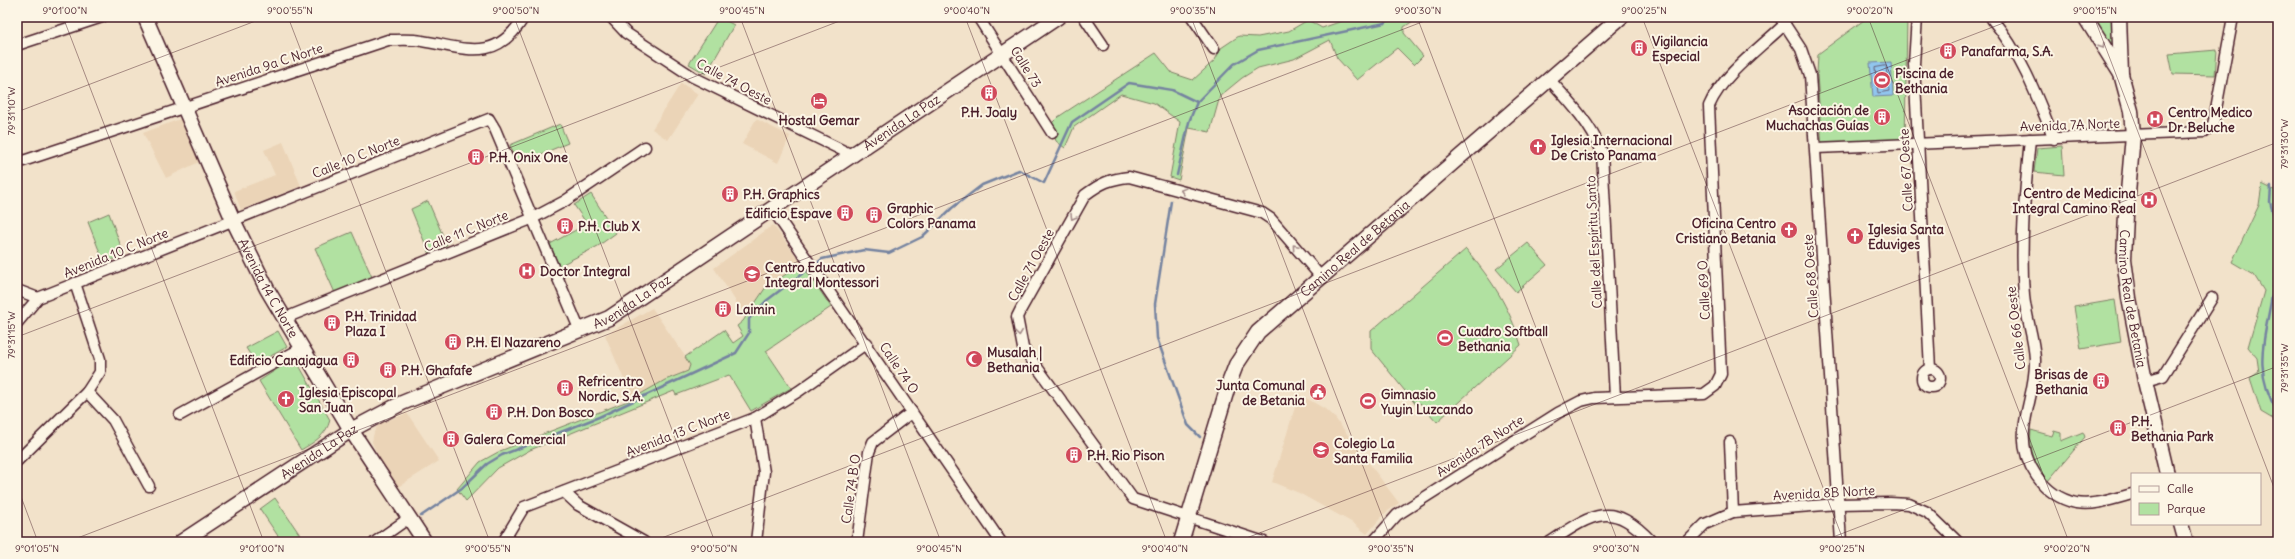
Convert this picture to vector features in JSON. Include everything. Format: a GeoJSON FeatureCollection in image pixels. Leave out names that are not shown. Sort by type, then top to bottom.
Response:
{"type":"FeatureCollection","features":[{"type":"Feature","properties":{"kind":"street"},"geometry":{"type":"LineString","coordinates":[[17,45],[102,17]]}},
{"type":"Feature","properties":{"kind":"street","name":"Avenida 14 C Norte"},"geometry":{"type":"LineString","coordinates":[[145,17],[233,220],[267,289],[351,430],[426,542]]}},
{"type":"Feature","properties":{"kind":"street","name":"Avenida 9a C Norte"},"geometry":{"type":"LineString","coordinates":[[17,163],[388,40],[420,40],[474,51],[492,47],[508,36],[524,17]]}},
{"type":"Feature","properties":{"kind":"street","name":"Calle 74 Oeste"},"geometry":{"type":"LineString","coordinates":[[611,17],[626,33],[693,77],[854,156]]}},
{"type":"Feature","properties":{"kind":"street","name":"Calle 73"},"geometry":{"type":"LineString","coordinates":[[978,17],[1052,132]]}},
{"type":"Feature","properties":{"kind":"street","name":"Avenida La Paz"},"geometry":{"type":"LineString","coordinates":[[181,542],[351,430],[402,403],[609,318],[774,210],[1058,17]]}},
{"type":"Feature","properties":{"kind":"street"},"geometry":{"type":"LineString","coordinates":[[1084,17],[1103,45]]}},
{"type":"Feature","properties":{"kind":"street"},"geometry":{"type":"LineString","coordinates":[[1192,17],[1214,49]]}},
{"type":"Feature","properties":{"kind":"street","name":"Camino Real de Betania"},"geometry":{"type":"LineString","coordinates":[[1181,542],[1236,365],[1258,332],[1622,17]]}},
{"type":"Feature","properties":{"kind":"street","name":"Calle 67 Oeste"},"geometry":{"type":"LineString","coordinates":[[1916,17],[1914,64],[1930,369]]}},
{"type":"Feature","properties":{"kind":"street","name":"Camino Real de Betania"},"geometry":{"type":"LineString","coordinates":[[2085,17],[2121,74]]}},
{"type":"Feature","properties":{"kind":"street","name":"Camino Real de Betania"},"geometry":{"type":"LineString","coordinates":[[2119,17],[2121,74],[2131,110],[2133,136],[2124,259],[2129,298],[2145,381],[2167,473]]}},
{"type":"Feature","properties":{"kind":"street","name":"Avenida 7A Norte"},"geometry":{"type":"LineString","coordinates":[[1816,148],[2133,136],[2193,133],[2209,129],[2213,124],[2233,17]]}},
{"type":"Feature","properties":{"kind":"street"},"geometry":{"type":"LineString","coordinates":[[1992,18],[2014,48],[2028,75],[2054,139]]}},
{"type":"Feature","properties":{"kind":"street","name":"Calle 68 Oeste"},"geometry":{"type":"LineString","coordinates":[[1783,21],[1801,49],[1810,75],[1841,542]]}},
{"type":"Feature","properties":{"kind":"street","name":"Calle 69 O"},"geometry":{"type":"LineString","coordinates":[[1615,397],[1704,394],[1719,381],[1721,374],[1709,106],[1717,90],[1783,21]]}},
{"type":"Feature","properties":{"kind":"street","name":"Calle del Espíritu Santo"},"geometry":{"type":"LineString","coordinates":[[1549,79],[1582,116],[1594,133],[1602,152],[1615,397]]}},
{"type":"Feature","properties":{"kind":"street","name":"Calle 10 C Norte"},"geometry":{"type":"LineString","coordinates":[[233,220],[489,119],[495,129],[531,219]]}},
{"type":"Feature","properties":{"kind":"street","name":"Calle 66 Oeste"},"geometry":{"type":"LineString","coordinates":[[2030,139],[2022,242],[2024,298],[2035,365],[2034,386],[2024,430],[2026,458],[2032,470],[2044,485],[2058,496],[2075,503],[2092,504],[2131,494]]}},
{"type":"Feature","properties":{"kind":"street","name":"Calle 11 C Norte"},"geometry":{"type":"LineString","coordinates":[[285,318],[531,219],[565,201],[645,146]]}},
{"type":"Feature","properties":{"kind":"street","name":"Calle 71 Oeste"},"geometry":{"type":"LineString","coordinates":[[1264,542],[1133,499],[1023,348],[1018,317],[1021,309],[1085,195],[1100,183],[1130,177],[1262,213],[1271,219],[1321,277]]}},
{"type":"Feature","properties":{"kind":"street","name":"Calle 74 O"},"geometry":{"type":"LineString","coordinates":[[774,210],[867,343],[912,412],[1001,542]]}},
{"type":"Feature","properties":{"kind":"street"},"geometry":{"type":"LineString","coordinates":[[531,219],[580,331]]}},
{"type":"Feature","properties":{"kind":"street","name":"Avenida 10 C Norte"},"geometry":{"type":"LineString","coordinates":[[17,323],[38,298],[233,220]]}},
{"type":"Feature","properties":{"kind":"street"},"geometry":{"type":"LineString","coordinates":[[17,461],[87,392],[93,384],[101,366],[75,283]]}},
{"type":"Feature","properties":{"kind":"street"},"geometry":{"type":"LineString","coordinates":[[17,290],[38,298]]}},
{"type":"Feature","properties":{"kind":"street"},"geometry":{"type":"LineString","coordinates":[[2145,381],[2163,376],[2212,298]]}},
{"type":"Feature","properties":{"kind":"street","name":"Avenida 13 C Norte"},"geometry":{"type":"LineString","coordinates":[[503,542],[524,507],[755,418],[799,391],[867,343]]}},
{"type":"Feature","properties":{"kind":"street"},"geometry":{"type":"LineString","coordinates":[[180,415],[302,348]]}},
{"type":"Feature","properties":{"kind":"street"},"geometry":{"type":"LineString","coordinates":[[87,392],[113,420],[149,486]]}},
{"type":"Feature","properties":{"kind":"street","name":"Avenida 7B Norte"},"geometry":{"type":"LineString","coordinates":[[1373,542],[1397,516],[1529,430],[1581,401],[1594,398],[1615,397]]}},
{"type":"Feature","properties":{"kind":"street","name":"Calle 74 B O"},"geometry":{"type":"LineString","coordinates":[[857,542],[869,452],[873,442],[912,412]]}},
{"type":"Feature","properties":{"kind":"street"},"geometry":{"type":"LineString","coordinates":[[755,418],[764,472],[756,542]]}},
{"type":"Feature","properties":{"kind":"street"},"geometry":{"type":"LineString","coordinates":[[1730,442],[1733,512]]}},
{"type":"Feature","properties":{"kind":"street"},"geometry":{"type":"LineString","coordinates":[[564,492],[578,505],[644,542]]}},
{"type":"Feature","properties":{"kind":"street","name":"Avenida 8B Norte"},"geometry":{"type":"LineString","coordinates":[[1687,542],[1705,524],[1733,512],[1838,504],[1909,504],[1927,512],[1958,542]]}},
{"type":"Feature","properties":{"kind":"street"},"geometry":{"type":"LineString","coordinates":[[1550,542],[1581,521],[1608,515],[1622,518],[1636,525],[1652,542]]}},
{"type":"Feature","properties":{"kind":"street"},"geometry":{"type":"LineString","coordinates":[[375,542],[409,518]]}},
{"type":"Feature","properties":{"kind":"street"},"geometry":{"type":"LineString","coordinates":[[2181,525],[2186,542]]}},
{"type":"Feature","properties":{"kind":"shaded area"},"geometry":{"type":"Polygon","coordinates":[[[681,83],[698,94],[668,140],[652,129],[681,83]]]}},
{"type":"Feature","properties":{"kind":"shaded area"},"geometry":{"type":"Polygon","coordinates":[[[180,119],[199,162],[166,178],[143,133],[180,119]]]}},
{"type":"Feature","properties":{"kind":"shaded area"},"geometry":{"type":"Polygon","coordinates":[[[756,119],[790,136],[778,163],[742,144],[756,119]]]}},
{"type":"Feature","properties":{"kind":"shaded area"},"geometry":{"type":"Polygon","coordinates":[[[283,142],[301,186],[241,210],[234,191],[275,175],[264,150],[283,142]]]}},
{"type":"Feature","properties":{"kind":"shaded area","name":"Centro Educativo Integral Montessori"},"geometry":{"type":"Polygon","coordinates":[[[773,225],[802,264],[766,287],[746,317],[714,268],[773,225]]]}},
{"type":"Feature","properties":{"kind":"shaded area"},"geometry":{"type":"Polygon","coordinates":[[[652,308],[691,365],[689,371],[665,380],[632,398],[605,335],[652,308]]]}},
{"type":"Feature","properties":{"kind":"shaded area","name":"Colegio La Santa Familia"},"geometry":{"type":"Polygon","coordinates":[[[1299,394],[1325,409],[1335,418],[1399,503],[1384,514],[1367,534],[1353,523],[1299,493],[1272,482],[1299,394]]]}},
{"type":"Feature","properties":{"kind":"shaded area"},"geometry":{"type":"Polygon","coordinates":[[[407,413],[439,461],[398,487],[379,458],[372,442],[374,432],[379,424],[407,413]]]}},
{"type":"Feature","properties":{"kind":"shaded area"},"geometry":{"type":"Polygon","coordinates":[[[1094,537],[1170,537],[1169,542],[1086,542],[1094,537]]]}},
{"type":"Feature","properties":{"kind":"green space"},"geometry":{"type":"Polygon","coordinates":[[[719,17],[734,25],[706,74],[689,64],[719,17]]]}},
{"type":"Feature","properties":{"kind":"green space"},"geometry":{"type":"Polygon","coordinates":[[[1348,17],[1419,17],[1404,27],[1404,33],[1423,56],[1414,65],[1397,48],[1357,80],[1337,58],[1330,40],[1294,59],[1258,68],[1242,78],[1220,96],[1210,132],[1189,128],[1179,180],[1170,177],[1180,122],[1154,103],[1121,94],[1074,127],[1065,148],[1056,141],[1050,125],[1058,117],[1156,53],[1172,73],[1193,80],[1215,60],[1221,48],[1239,36],[1258,37],[1289,31],[1308,20],[1322,28],[1342,21],[1348,17]]]}},
{"type":"Feature","properties":{"kind":"green space"},"geometry":{"type":"Polygon","coordinates":[[[1907,17],[1905,145],[1822,148],[1817,74],[1818,54],[1864,20],[1907,17]]]}},
{"type":"Feature","properties":{"kind":"green space"},"geometry":{"type":"Polygon","coordinates":[[[2091,17],[2114,17],[2115,51],[2091,17]]]}},
{"type":"Feature","properties":{"kind":"green space"},"geometry":{"type":"Polygon","coordinates":[[[2217,50],[2215,75],[2173,74],[2169,54],[2217,50]]]}},
{"type":"Feature","properties":{"kind":"green space"},"geometry":{"type":"Polygon","coordinates":[[[560,124],[568,143],[517,164],[510,145],[560,124]]]}},
{"type":"Feature","properties":{"kind":"green space"},"geometry":{"type":"Polygon","coordinates":[[[2062,146],[2064,175],[2034,172],[2037,148],[2062,146]]]}},
{"type":"Feature","properties":{"kind":"green space"},"geometry":{"type":"Polygon","coordinates":[[[2262,184],[2278,192],[2278,422],[2261,412],[2250,378],[2259,372],[2257,358],[2248,347],[2264,291],[2254,275],[2232,262],[2259,205],[2262,184]]]}},
{"type":"Feature","properties":{"kind":"green space"},"geometry":{"type":"Polygon","coordinates":[[[591,194],[616,233],[598,246],[559,266],[550,244],[587,224],[574,205],[591,194]]]}},
{"type":"Feature","properties":{"kind":"green space"},"geometry":{"type":"Polygon","coordinates":[[[428,201],[447,245],[429,253],[411,209],[428,201]]]}},
{"type":"Feature","properties":{"kind":"green space"},"geometry":{"type":"Polygon","coordinates":[[[109,213],[124,255],[104,263],[88,222],[109,213]]]}},
{"type":"Feature","properties":{"kind":"green space"},"geometry":{"type":"Polygon","coordinates":[[[352,232],[372,277],[335,293],[315,248],[352,232]]]}},
{"type":"Feature","properties":{"kind":"green space"},"geometry":{"type":"Polygon","coordinates":[[[1528,243],[1547,265],[1516,292],[1496,269],[1528,243]]]}},
{"type":"Feature","properties":{"kind":"green space","name":"Cuadro Softball Bethania"},"geometry":{"type":"Polygon","coordinates":[[[1466,249],[1499,294],[1511,317],[1521,345],[1437,422],[1420,403],[1417,406],[1371,349],[1371,331],[1466,249]]]}},
{"type":"Feature","properties":{"kind":"green space"},"geometry":{"type":"Polygon","coordinates":[[[802,264],[831,307],[766,351],[791,388],[751,411],[729,375],[676,395],[674,391],[530,450],[498,468],[466,501],[457,489],[480,462],[500,451],[630,400],[665,380],[688,371],[690,365],[685,357],[724,330],[733,343],[743,336],[737,326],[743,321],[766,287],[802,264]]]}},
{"type":"Feature","properties":{"kind":"green space"},"geometry":{"type":"Polygon","coordinates":[[[2115,300],[2121,342],[2081,349],[2074,307],[2115,300]]]}},
{"type":"Feature","properties":{"kind":"green space"},"geometry":{"type":"Polygon","coordinates":[[[278,331],[287,347],[256,364],[246,348],[278,331]]]}},
{"type":"Feature","properties":{"kind":"green space"},"geometry":{"type":"Polygon","coordinates":[[[291,360],[296,360],[330,420],[326,430],[315,441],[301,450],[259,381],[291,360]]]}},
{"type":"Feature","properties":{"kind":"green space"},"geometry":{"type":"Polygon","coordinates":[[[2031,430],[2052,436],[2054,431],[2061,433],[2061,441],[2083,432],[2085,437],[2048,481],[2036,463],[2032,451],[2031,430]]]}},
{"type":"Feature","properties":{"kind":"green space"},"geometry":{"type":"Polygon","coordinates":[[[275,498],[300,535],[291,542],[282,542],[260,509],[275,498]]]}},
{"type":"Feature","properties":{"kind":"water","name":"Piscina de Bethania"},"geometry":{"type":"Polygon","coordinates":[[[1891,62],[1893,96],[1873,97],[1870,63],[1891,62]]]}},
{"type":"Feature","properties":{"kind":"waterway"},"geometry":{"type":"LineString","coordinates":[[815,265],[822,259],[864,250],[889,253],[922,237],[952,208],[982,185],[1019,170],[1044,183],[1072,122],[1129,83],[1172,90],[1197,102],[1234,64],[1258,50],[1385,23],[1391,17]]}},
{"type":"Feature","properties":{"kind":"waterway"},"geometry":{"type":"LineString","coordinates":[[1177,175],[1189,122],[1197,102]]}},
{"type":"Feature","properties":{"kind":"waterway"},"geometry":{"type":"LineString","coordinates":[[2271,187],[2270,202],[2278,230]]}},
{"type":"Feature","properties":{"kind":"waterway"},"geometry":{"type":"LineString","coordinates":[[1171,201],[1155,304],[1157,338],[1188,425],[1200,437]]}},
{"type":"Feature","properties":{"kind":"waterway"},"geometry":{"type":"LineString","coordinates":[[2278,250],[2262,361],[2266,386],[2278,413]]}},
{"type":"Feature","properties":{"kind":"waterway"},"geometry":{"type":"LineString","coordinates":[[421,516],[462,488],[487,464],[502,455],[599,417],[736,353],[749,333],[749,319],[766,301],[811,267]]}},
{"type":"Feature","properties":{"kind":"place","name":"Vigilancia Especial"},"geometry":{"type":"Point","coordinates":[1639,48]}},
{"type":"Feature","properties":{"kind":"place","name":"Panafarma, S.A."},"geometry":{"type":"Point","coordinates":[1948,51]}},
{"type":"Feature","properties":{"kind":"place","name":"Piscina de Bethania"},"geometry":{"type":"Point","coordinates":[1882,80]}},
{"type":"Feature","properties":{"kind":"place","name":"P.H. Joaly"},"geometry":{"type":"Point","coordinates":[989,93]}},
{"type":"Feature","properties":{"kind":"place","name":"Hostal Gemar"},"geometry":{"type":"Point","coordinates":[819,101]}},
{"type":"Feature","properties":{"kind":"place","name":"Asociación de Muchachas Guías"},"geometry":{"type":"Point","coordinates":[1882,117]}},
{"type":"Feature","properties":{"kind":"place","name":"Centro Medico Dr. Beluche"},"geometry":{"type":"Point","coordinates":[2155,119]}},
{"type":"Feature","properties":{"kind":"place","name":"Iglesia Internacional De Cristo Panama"},"geometry":{"type":"Point","coordinates":[1538,147]}},
{"type":"Feature","properties":{"kind":"place","name":"P.H. Onix One"},"geometry":{"type":"Point","coordinates":[476,157]}},
{"type":"Feature","properties":{"kind":"place","name":"P.H. Graphics"},"geometry":{"type":"Point","coordinates":[730,194]}},
{"type":"Feature","properties":{"kind":"place","name":"Centro de Medicina Integral Camino Real"},"geometry":{"type":"Point","coordinates":[2149,200]}},
{"type":"Feature","properties":{"kind":"place","name":"Edificio Espave"},"geometry":{"type":"Point","coordinates":[845,213]}},
{"type":"Feature","properties":{"kind":"place","name":"Graphic Colors Panama"},"geometry":{"type":"Point","coordinates":[874,215]}},
{"type":"Feature","properties":{"kind":"place","name":"P.H. Club X"},"geometry":{"type":"Point","coordinates":[565,226]}},
{"type":"Feature","properties":{"kind":"place","name":"Oficina Centro Cristiano Betania"},"geometry":{"type":"Point","coordinates":[1789,230]}},
{"type":"Feature","properties":{"kind":"place","name":"Iglesia Santa Eduviges"},"geometry":{"type":"Point","coordinates":[1855,236]}},
{"type":"Feature","properties":{"kind":"place","name":"Doctor Integral"},"geometry":{"type":"Point","coordinates":[527,271]}},
{"type":"Feature","properties":{"kind":"place","name":"Centro Educativo Integral Montessori"},"geometry":{"type":"Point","coordinates":[752,274]}},
{"type":"Feature","properties":{"kind":"place","name":"Laimin"},"geometry":{"type":"Point","coordinates":[723,309]}},
{"type":"Feature","properties":{"kind":"place","name":"P.H. Trinidad Plaza I"},"geometry":{"type":"Point","coordinates":[332,323]}},
{"type":"Feature","properties":{"kind":"place","name":"Cuadro Softball Bethania"},"geometry":{"type":"Point","coordinates":[1445,338]}},
{"type":"Feature","properties":{"kind":"place","name":"P.H. El Nazareno"},"geometry":{"type":"Point","coordinates":[453,342]}},
{"type":"Feature","properties":{"kind":"place","name":"Musalah | Bethania"},"geometry":{"type":"Point","coordinates":[974,359]}},
{"type":"Feature","properties":{"kind":"place","name":"Edificio Canajagua"},"geometry":{"type":"Point","coordinates":[351,360]}},
{"type":"Feature","properties":{"kind":"place","name":"P.H. Ghafafe"},"geometry":{"type":"Point","coordinates":[388,370]}},
{"type":"Feature","properties":{"kind":"place","name":"Brisas de Bethania"},"geometry":{"type":"Point","coordinates":[2101,381]}},
{"type":"Feature","properties":{"kind":"place","name":"Refricentro Nordic, S.A."},"geometry":{"type":"Point","coordinates":[565,388]}},
{"type":"Feature","properties":{"kind":"place","name":"Junta Comunal de Betania"},"geometry":{"type":"Point","coordinates":[1318,392]}},
{"type":"Feature","properties":{"kind":"place","name":"Iglesia Episcopal San Juan"},"geometry":{"type":"Point","coordinates":[286,399]}},
{"type":"Feature","properties":{"kind":"place","name":"Gimnasio Yuyin Luzcando"},"geometry":{"type":"Point","coordinates":[1368,401]}},
{"type":"Feature","properties":{"kind":"place","name":"P.H. Don Bosco"},"geometry":{"type":"Point","coordinates":[494,412]}},
{"type":"Feature","properties":{"kind":"place","name":"P.H. Bethania Park"},"geometry":{"type":"Point","coordinates":[2118,428]}},
{"type":"Feature","properties":{"kind":"place","name":"Galera Comercial"},"geometry":{"type":"Point","coordinates":[451,439]}},
{"type":"Feature","properties":{"kind":"place","name":"Colegio La Santa Familia"},"geometry":{"type":"Point","coordinates":[1321,450]}},
{"type":"Feature","properties":{"kind":"place","name":"P.H. Rio Pison"},"geometry":{"type":"Point","coordinates":[1074,455]}}]}
